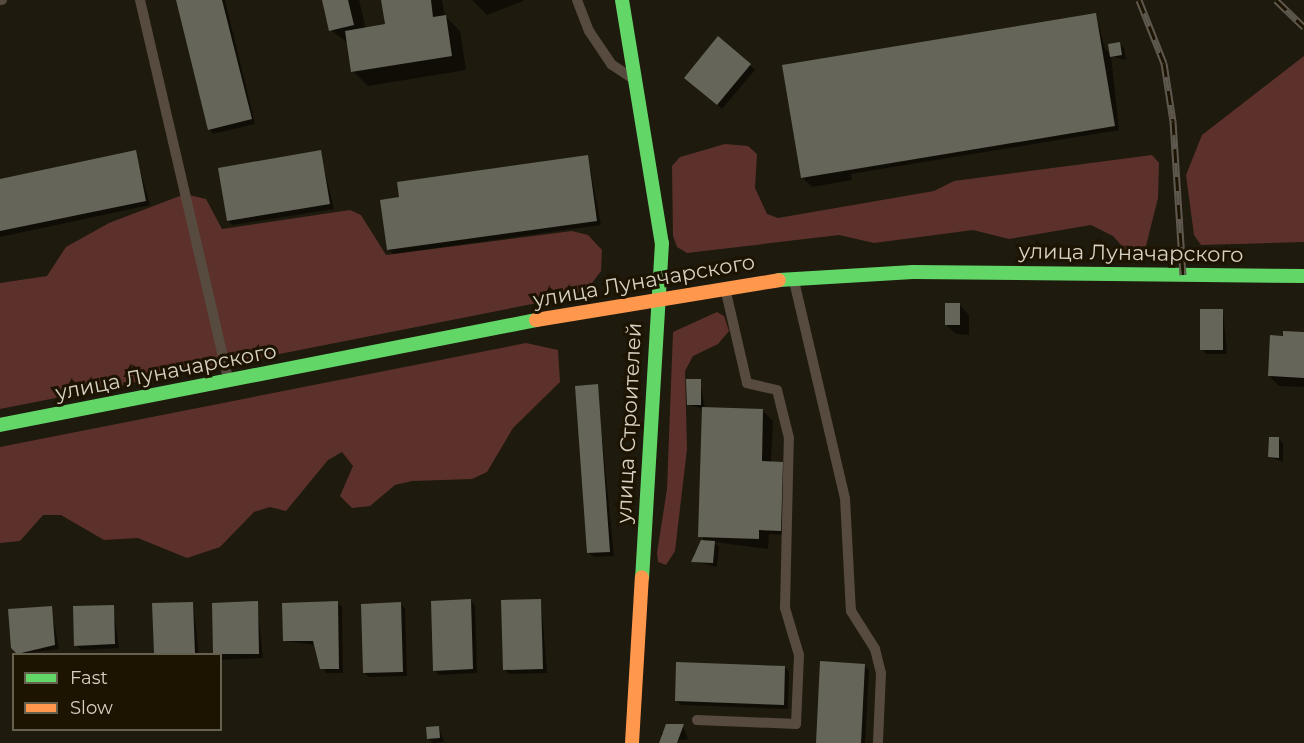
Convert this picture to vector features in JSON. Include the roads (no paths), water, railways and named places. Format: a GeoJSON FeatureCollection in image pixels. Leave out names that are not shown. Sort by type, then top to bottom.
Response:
{"type":"FeatureCollection","features":[{"type":"Feature","properties":{"kind":"main road","name":"улица Строителей"},"geometry":{"type":"LineString","coordinates":[[622,0],[662,243],[632,743]]}},
{"type":"Feature","properties":{"kind":"main road","name":"улица Луначарского"},"geometry":{"type":"LineString","coordinates":[[0,425],[657,297],[794,278],[913,272],[1304,276]]}},
{"type":"Feature","properties":{"kind":"lane"},"geometry":{"type":"LineString","coordinates":[[140,0],[229,381]]}},
{"type":"Feature","properties":{"kind":"lane"},"geometry":{"type":"LineString","coordinates":[[577,0],[589,31],[611,64],[637,82]]}},
{"type":"Feature","properties":{"kind":"lane"},"geometry":{"type":"LineString","coordinates":[[794,278],[845,498],[851,611],[875,649],[881,673],[878,743]]}},
{"type":"Feature","properties":{"kind":"lane"},"geometry":{"type":"LineString","coordinates":[[697,720],[796,724],[799,655],[785,608],[789,438],[777,390],[747,383],[724,288]]}},
{"type":"Feature","properties":{"kind":"railway"},"geometry":{"type":"LineString","coordinates":[[1139,0],[1164,63],[1173,121],[1183,275]]}},
{"type":"Feature","properties":{"kind":"railway"},"geometry":{"type":"LineString","coordinates":[[1276,0],[1304,27]]}}]}
